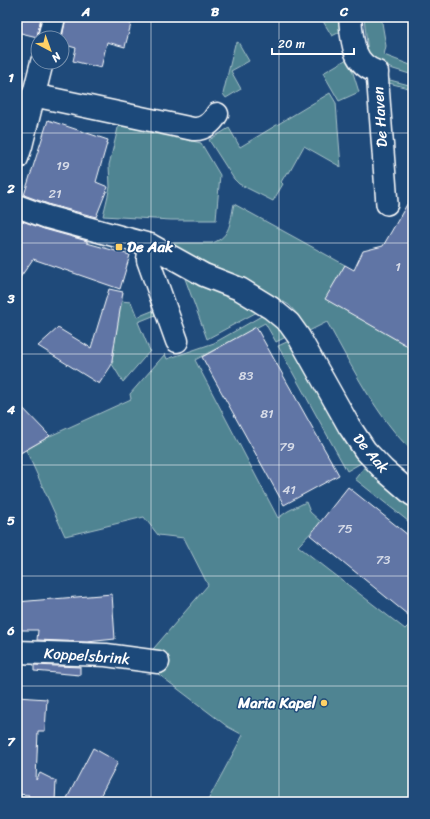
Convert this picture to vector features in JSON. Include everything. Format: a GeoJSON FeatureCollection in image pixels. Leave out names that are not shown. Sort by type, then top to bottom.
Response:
{"type":"FeatureCollection","features":[{"type":"Feature","properties":{"kind":"street"},"geometry":{"type":"LineString","coordinates":[[51,30],[54,17]]}},
{"type":"Feature","properties":{"kind":"street","name":"De Haven"},"geometry":{"type":"LineString","coordinates":[[350,17],[352,39],[357,57],[366,66],[377,72],[387,204]]}},
{"type":"Feature","properties":{"kind":"street"},"geometry":{"type":"LineString","coordinates":[[18,150],[40,70]]}},
{"type":"Feature","properties":{"kind":"street"},"geometry":{"type":"LineString","coordinates":[[33,95],[199,130],[209,125],[217,114]]}},
{"type":"Feature","properties":{"kind":"street","name":"De Aak"},"geometry":{"type":"LineString","coordinates":[[17,206],[47,217],[150,245],[204,275],[240,289],[271,308],[290,323],[349,426],[365,450],[400,485],[413,495]]}},
{"type":"Feature","properties":{"kind":"street"},"geometry":{"type":"LineString","coordinates":[[150,245],[148,260],[177,341]]}},
{"type":"Feature","properties":{"kind":"street","name":"Koppelsbrink"},"geometry":{"type":"LineString","coordinates":[[17,652],[106,655],[158,662]]}},
{"type":"Feature","properties":{"kind":"green space"},"geometry":{"type":"Polygon","coordinates":[[[340,17],[340,32],[332,36],[321,18],[340,17]]]}},
{"type":"Feature","properties":{"kind":"green space"},"geometry":{"type":"Polygon","coordinates":[[[364,17],[381,17],[386,46],[384,55],[413,66],[413,75],[390,68],[368,53],[364,17]]]}},
{"type":"Feature","properties":{"kind":"green space"},"geometry":{"type":"Polygon","coordinates":[[[238,42],[249,61],[231,71],[241,89],[226,98],[223,94],[235,44],[238,42]]]}},
{"type":"Feature","properties":{"kind":"green space"},"geometry":{"type":"Polygon","coordinates":[[[347,59],[349,60],[359,92],[339,101],[323,73],[347,59]]]}},
{"type":"Feature","properties":{"kind":"green space"},"geometry":{"type":"Polygon","coordinates":[[[386,79],[413,86],[413,112],[412,89],[385,82],[386,79]]]}},
{"type":"Feature","properties":{"kind":"green space"},"geometry":{"type":"Polygon","coordinates":[[[330,93],[336,103],[341,167],[304,146],[289,173],[287,172],[281,182],[283,184],[273,201],[239,184],[234,179],[209,140],[229,128],[240,147],[330,93]]]}},
{"type":"Feature","properties":{"kind":"green space"},"geometry":{"type":"Polygon","coordinates":[[[119,124],[201,143],[220,175],[216,220],[171,220],[103,216],[110,187],[109,165],[119,124]]]}},
{"type":"Feature","properties":{"kind":"green space"},"geometry":{"type":"Polygon","coordinates":[[[234,204],[345,265],[326,299],[413,349],[413,452],[376,407],[355,373],[327,322],[307,332],[298,315],[289,305],[265,291],[165,243],[212,243],[218,240],[223,237],[229,228],[234,204]]]}},
{"type":"Feature","properties":{"kind":"green space"},"geometry":{"type":"Polygon","coordinates":[[[183,273],[259,311],[207,339],[183,273]]]}},
{"type":"Feature","properties":{"kind":"green space"},"geometry":{"type":"Polygon","coordinates":[[[121,301],[131,302],[137,317],[157,309],[158,314],[138,322],[150,351],[123,382],[112,364],[121,301]]]}},
{"type":"Feature","properties":{"kind":"green space"},"geometry":{"type":"Polygon","coordinates":[[[265,314],[288,336],[276,342],[265,323],[195,360],[278,518],[306,502],[310,512],[321,522],[298,546],[405,629],[413,621],[413,802],[207,802],[243,735],[228,727],[149,667],[151,653],[154,648],[208,585],[184,538],[158,535],[144,517],[65,536],[26,450],[50,436],[131,399],[130,394],[165,354],[167,359],[214,343],[265,314]]]}},
{"type":"Feature","properties":{"kind":"green space"},"geometry":{"type":"Polygon","coordinates":[[[291,340],[363,462],[347,471],[278,346],[291,340]]]}},
{"type":"Feature","properties":{"kind":"green space"},"geometry":{"type":"Polygon","coordinates":[[[366,465],[383,483],[413,509],[413,525],[355,479],[366,465]]]}},
{"type":"Feature","properties":{"kind":"building"},"geometry":{"type":"Polygon","coordinates":[[[17,17],[41,17],[38,30],[30,30],[30,35],[17,32],[17,17]]]}},
{"type":"Feature","properties":{"kind":"building"},"geometry":{"type":"Polygon","coordinates":[[[66,17],[130,17],[128,23],[131,24],[125,47],[107,42],[101,68],[73,61],[76,48],[70,46],[70,30],[64,30],[66,17]]]}},
{"type":"Feature","properties":{"kind":"building"},"geometry":{"type":"Polygon","coordinates":[[[48,120],[108,140],[96,182],[108,187],[96,217],[51,205],[24,195],[48,120]]]}},
{"type":"Feature","properties":{"kind":"building"},"geometry":{"type":"Polygon","coordinates":[[[413,194],[413,349],[325,299],[345,265],[354,270],[363,251],[383,246],[413,194]]]}},
{"type":"Feature","properties":{"kind":"building"},"geometry":{"type":"Polygon","coordinates":[[[17,219],[44,229],[87,241],[87,243],[130,255],[120,289],[33,259],[17,282],[17,219]]]}},
{"type":"Feature","properties":{"kind":"building"},"geometry":{"type":"Polygon","coordinates":[[[109,289],[123,292],[111,366],[99,384],[38,346],[58,328],[91,348],[109,289]]]}},
{"type":"Feature","properties":{"kind":"building"},"geometry":{"type":"Polygon","coordinates":[[[256,327],[339,475],[284,505],[202,357],[256,327]]]}},
{"type":"Feature","properties":{"kind":"building"},"geometry":{"type":"Polygon","coordinates":[[[17,402],[50,436],[17,455],[17,402]]]}},
{"type":"Feature","properties":{"kind":"building"},"geometry":{"type":"Polygon","coordinates":[[[348,487],[413,539],[413,619],[310,535],[348,487]]]}},
{"type":"Feature","properties":{"kind":"building"},"geometry":{"type":"Polygon","coordinates":[[[112,594],[115,639],[87,642],[37,640],[38,630],[17,630],[17,602],[112,594]]]}},
{"type":"Feature","properties":{"kind":"building"},"geometry":{"type":"Polygon","coordinates":[[[34,665],[80,667],[80,675],[34,671],[34,665]]]}},
{"type":"Feature","properties":{"kind":"building"},"geometry":{"type":"Polygon","coordinates":[[[17,697],[47,699],[45,731],[38,731],[36,780],[40,773],[56,781],[55,802],[25,802],[29,795],[17,794],[17,697]]]}},
{"type":"Feature","properties":{"kind":"building"},"geometry":{"type":"Polygon","coordinates":[[[93,748],[118,762],[97,802],[65,802],[93,748]]]}},
{"type":"Feature","properties":{"kind":"place","name":"De Aak"},"geometry":{"type":"Point","coordinates":[119,247]}},
{"type":"Feature","properties":{"kind":"place","name":"Maria Kapel"},"geometry":{"type":"Point","coordinates":[324,703]}}]}
